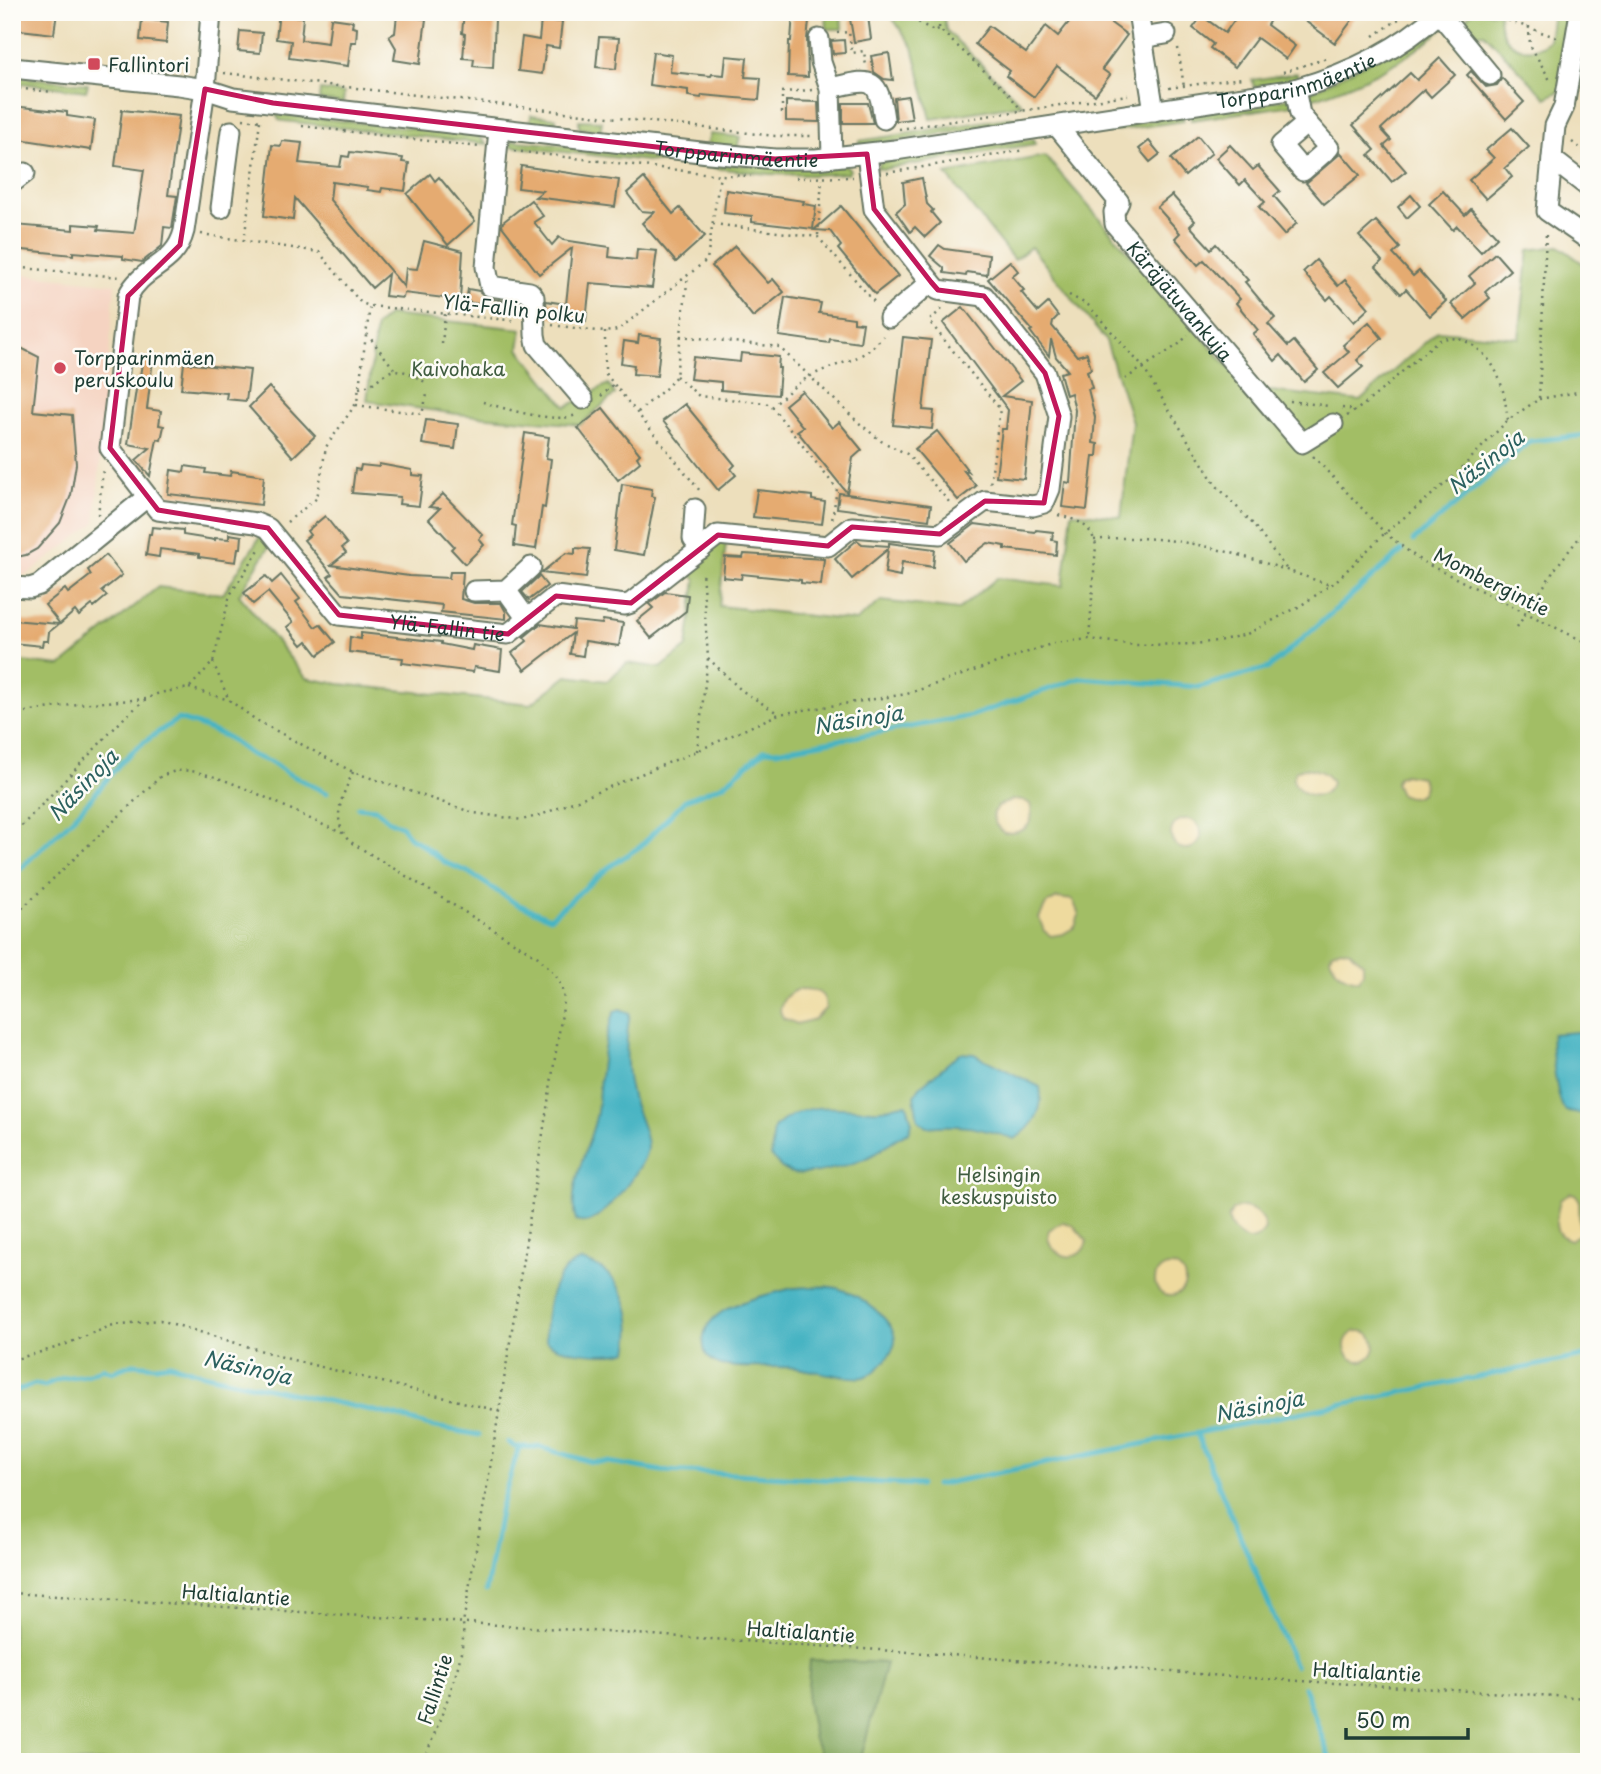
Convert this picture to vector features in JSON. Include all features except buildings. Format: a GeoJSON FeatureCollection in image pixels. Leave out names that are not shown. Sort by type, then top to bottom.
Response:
{"type":"FeatureCollection","features":[{"type":"Feature","properties":{"kind":"street"},"geometry":{"type":"LineString","coordinates":[[211,12],[205,80],[184,232],[174,254],[139,280],[131,289],[127,300],[110,448],[158,510],[256,523],[273,533]]}},
{"type":"Feature","properties":{"kind":"street"},"geometry":{"type":"LineString","coordinates":[[1138,12],[1153,101]]}},
{"type":"Feature","properties":{"kind":"street"},"geometry":{"type":"LineString","coordinates":[[1580,12],[1564,107],[1555,126],[1548,211],[1589,240]]}},
{"type":"Feature","properties":{"kind":"street"},"geometry":{"type":"LineString","coordinates":[[1439,13],[1490,75]]}},
{"type":"Feature","properties":{"kind":"street","name":"Torpparinmäentie"},"geometry":{"type":"LineString","coordinates":[[12,68],[205,80],[233,98],[498,140],[775,159],[832,157],[1057,126],[1153,101],[1186,106],[1295,89],[1320,82],[1385,53],[1416,33],[1439,13]]}},
{"type":"Feature","properties":{"kind":"street"},"geometry":{"type":"LineString","coordinates":[[1142,38],[1171,35]]}},
{"type":"Feature","properties":{"kind":"street"},"geometry":{"type":"LineString","coordinates":[[824,36],[821,62],[830,88],[832,157]]}},
{"type":"Feature","properties":{"kind":"street"},"geometry":{"type":"LineString","coordinates":[[830,88],[864,81],[868,83],[880,93],[891,124]]}},
{"type":"Feature","properties":{"kind":"street"},"geometry":{"type":"LineString","coordinates":[[1295,89],[1300,114],[1307,123]]}},
{"type":"Feature","properties":{"kind":"street"},"geometry":{"type":"LineString","coordinates":[[221,208],[234,125]]}},
{"type":"Feature","properties":{"kind":"street","name":"Käräjätuvankuja"},"geometry":{"type":"LineString","coordinates":[[1057,126],[1118,202],[1114,212],[1115,224],[1302,443]]}},
{"type":"Feature","properties":{"kind":"street"},"geometry":{"type":"LineString","coordinates":[[498,140],[486,267],[489,286],[530,292],[534,297],[537,345],[587,403]]}},
{"type":"Feature","properties":{"kind":"street"},"geometry":{"type":"LineString","coordinates":[[867,154],[874,209],[931,282],[938,290],[984,296],[1045,373],[1059,416],[1050,489],[1044,503]]}},
{"type":"Feature","properties":{"kind":"street"},"geometry":{"type":"LineString","coordinates":[[194,159],[227,163]]}},
{"type":"Feature","properties":{"kind":"street"},"geometry":{"type":"LineString","coordinates":[[1552,159],[1587,186]]}},
{"type":"Feature","properties":{"kind":"street"},"geometry":{"type":"LineString","coordinates":[[886,327],[931,282]]}},
{"type":"Feature","properties":{"kind":"street"},"geometry":{"type":"LineString","coordinates":[[1302,443],[1334,424]]}},
{"type":"Feature","properties":{"kind":"street"},"geometry":{"type":"LineString","coordinates":[[12,587],[30,588],[39,585],[147,496]]}},
{"type":"Feature","properties":{"kind":"street"},"geometry":{"type":"LineString","coordinates":[[698,501],[693,539],[699,550]]}},
{"type":"Feature","properties":{"kind":"street","name":"Ylä-Fallin tie"},"geometry":{"type":"LineString","coordinates":[[273,533],[339,615],[508,634],[556,596],[625,605],[631,603],[718,535],[828,545],[852,527],[940,534],[985,501],[1033,506],[1044,503]]}},
{"type":"Feature","properties":{"kind":"street"},"geometry":{"type":"LineString","coordinates":[[474,591],[506,590],[531,567]]}},
{"type":"Feature","properties":{"kind":"street"},"geometry":{"type":"LineString","coordinates":[[506,590],[527,619]]}},
{"type":"Feature","properties":{"kind":"path"},"geometry":{"type":"LineString","coordinates":[[900,12],[934,31],[939,29]]}},
{"type":"Feature","properties":{"kind":"path"},"geometry":{"type":"LineString","coordinates":[[1366,42],[1409,12]]}},
{"type":"Feature","properties":{"kind":"path"},"geometry":{"type":"LineString","coordinates":[[1468,12],[1464,16],[1496,16],[1575,44]]}},
{"type":"Feature","properties":{"kind":"path"},"geometry":{"type":"LineString","coordinates":[[1528,12],[1532,50],[1553,85],[1567,92]]}},
{"type":"Feature","properties":{"kind":"path"},"geometry":{"type":"LineString","coordinates":[[824,36],[849,32],[852,53],[864,51],[868,83]]}},
{"type":"Feature","properties":{"kind":"path"},"geometry":{"type":"LineString","coordinates":[[1171,35],[1184,85],[1186,106]]}},
{"type":"Feature","properties":{"kind":"path"},"geometry":{"type":"LineString","coordinates":[[1280,72],[1330,57]]}},
{"type":"Feature","properties":{"kind":"path"},"geometry":{"type":"LineString","coordinates":[[891,124],[1153,101],[1184,85],[1252,76]]}},
{"type":"Feature","properties":{"kind":"path"},"geometry":{"type":"LineString","coordinates":[[205,80],[775,136],[830,136]]}},
{"type":"Feature","properties":{"kind":"path"},"geometry":{"type":"LineString","coordinates":[[12,88],[54,92]]}},
{"type":"Feature","properties":{"kind":"path"},"geometry":{"type":"LineString","coordinates":[[782,113],[782,92],[830,88]]}},
{"type":"Feature","properties":{"kind":"path"},"geometry":{"type":"LineString","coordinates":[[244,241],[260,121]]}},
{"type":"Feature","properties":{"kind":"path"},"geometry":{"type":"LineString","coordinates":[[234,125],[272,122]]}},
{"type":"Feature","properties":{"kind":"path"},"geometry":{"type":"LineString","coordinates":[[298,125],[498,140],[720,175],[758,177]]}},
{"type":"Feature","properties":{"kind":"path"},"geometry":{"type":"LineString","coordinates":[[796,178],[870,176],[1036,148]]}},
{"type":"Feature","properties":{"kind":"path"},"geometry":{"type":"LineString","coordinates":[[605,332],[618,330],[707,260],[720,175]]}},
{"type":"Feature","properties":{"kind":"path"},"geometry":{"type":"LineString","coordinates":[[772,407],[811,376],[872,351],[886,327],[818,237],[822,179]]}},
{"type":"Feature","properties":{"kind":"path"},"geometry":{"type":"LineString","coordinates":[[1539,399],[1548,211]]}},
{"type":"Feature","properties":{"kind":"path"},"geometry":{"type":"LineString","coordinates":[[713,224],[818,237]]}},
{"type":"Feature","properties":{"kind":"path"},"geometry":{"type":"LineString","coordinates":[[184,232],[320,252],[361,303],[370,306],[355,405],[326,447],[317,498],[265,540],[230,595],[213,662],[189,688]]}},
{"type":"Feature","properties":{"kind":"path"},"geometry":{"type":"LineString","coordinates":[[12,267],[139,280]]}},
{"type":"Feature","properties":{"kind":"path"},"geometry":{"type":"LineString","coordinates":[[637,412],[676,376],[688,275]]}},
{"type":"Feature","properties":{"kind":"path"},"geometry":{"type":"LineString","coordinates":[[1069,295],[1088,305],[1142,366],[1215,484],[1252,523],[1287,570]]}},
{"type":"Feature","properties":{"kind":"path","name":"Ylä-Fallin polku"},"geometry":{"type":"LineString","coordinates":[[370,306],[605,332],[605,373],[637,412],[698,501]]}},
{"type":"Feature","properties":{"kind":"path"},"geometry":{"type":"LineString","coordinates":[[943,308],[929,321],[1000,409],[990,488]]}},
{"type":"Feature","properties":{"kind":"path"},"geometry":{"type":"LineString","coordinates":[[442,345],[445,314]]}},
{"type":"Feature","properties":{"kind":"path"},"geometry":{"type":"LineString","coordinates":[[1125,379],[1178,345],[1199,322]]}},
{"type":"Feature","properties":{"kind":"path"},"geometry":{"type":"LineString","coordinates":[[366,332],[395,370]]}},
{"type":"Feature","properties":{"kind":"path"},"geometry":{"type":"LineString","coordinates":[[680,335],[779,347],[865,428],[881,441],[907,454],[957,511]]}},
{"type":"Feature","properties":{"kind":"path"},"geometry":{"type":"LineString","coordinates":[[1334,424],[1356,410],[1444,338],[1459,339],[1475,346],[1498,372],[1504,388],[1508,420]]}},
{"type":"Feature","properties":{"kind":"path"},"geometry":{"type":"LineString","coordinates":[[359,388],[370,386],[395,370],[406,372],[427,383]]}},
{"type":"Feature","properties":{"kind":"path"},"geometry":{"type":"LineString","coordinates":[[676,376],[699,397],[766,403],[772,407],[837,489],[831,527]]}},
{"type":"Feature","properties":{"kind":"path"},"geometry":{"type":"LineString","coordinates":[[483,402],[512,411],[567,418],[614,384]]}},
{"type":"Feature","properties":{"kind":"path"},"geometry":{"type":"LineString","coordinates":[[12,835],[78,769],[108,733],[146,699],[159,693],[189,688],[229,700],[256,720],[353,772],[474,813],[522,820],[541,815],[697,751],[779,714],[907,694],[1054,643],[1090,639],[1135,645],[1195,644],[1247,634],[1275,622],[1330,585],[1385,534],[1451,479],[1508,420],[1539,399],[1589,390]]}},
{"type":"Feature","properties":{"kind":"path"},"geometry":{"type":"LineString","coordinates":[[355,405],[422,414],[428,391]]}},
{"type":"Feature","properties":{"kind":"path"},"geometry":{"type":"LineString","coordinates":[[1263,397],[1356,410]]}},
{"type":"Feature","properties":{"kind":"path","name":"Mombergintie"},"geometry":{"type":"LineString","coordinates":[[1302,443],[1385,534],[1436,570],[1589,644]]}},
{"type":"Feature","properties":{"kind":"path"},"geometry":{"type":"LineString","coordinates":[[1044,503],[1054,514],[1076,519],[1087,526],[1096,545],[1090,639]]}},
{"type":"Feature","properties":{"kind":"path"},"geometry":{"type":"LineString","coordinates":[[1517,627],[1557,566],[1589,526]]}},
{"type":"Feature","properties":{"kind":"path"},"geometry":{"type":"LineString","coordinates":[[1094,540],[1127,536],[1203,544],[1330,585]]}},
{"type":"Feature","properties":{"kind":"path"},"geometry":{"type":"LineString","coordinates":[[697,751],[708,658],[699,550]]}},
{"type":"Feature","properties":{"kind":"path"},"geometry":{"type":"LineString","coordinates":[[708,658],[741,690],[779,714]]}},
{"type":"Feature","properties":{"kind":"path"},"geometry":{"type":"LineString","coordinates":[[213,662],[229,700]]}},
{"type":"Feature","properties":{"kind":"path"},"geometry":{"type":"LineString","coordinates":[[12,714],[78,704],[146,699]]}},
{"type":"Feature","properties":{"kind":"path","name":"Fallintie"},"geometry":{"type":"LineString","coordinates":[[12,918],[160,777],[171,772],[190,770],[236,785],[342,833],[349,841],[538,957],[557,975],[564,1001],[463,1623],[464,1638],[424,1762]]}},
{"type":"Feature","properties":{"kind":"path"},"geometry":{"type":"LineString","coordinates":[[342,833],[337,814],[353,772]]}},
{"type":"Feature","properties":{"kind":"path"},"geometry":{"type":"LineString","coordinates":[[12,1360],[59,1347],[113,1325],[160,1320],[289,1359],[499,1411]]}},
{"type":"Feature","properties":{"kind":"path","name":"Haltialantie"},"geometry":{"type":"LineString","coordinates":[[12,1593],[925,1653],[1250,1678],[1589,1698]]}},
{"type":"Feature","properties":{"kind":"highlighted area"},"geometry":{"type":"Polygon","coordinates":[[[205,89],[273,103],[709,153],[775,159],[867,154],[874,209],[931,282],[938,290],[984,296],[1045,373],[1059,416],[1044,503],[985,501],[940,534],[852,527],[828,546],[718,535],[631,603],[556,596],[508,634],[339,615],[268,528],[158,510],[110,448],[128,296],[180,245],[205,89]]]}},
{"type":"Feature","properties":{"kind":"shaded area","name":"Torpparinmäen peruskoulu"},"geometry":{"type":"Polygon","coordinates":[[[12,273],[115,284],[95,523],[27,575],[12,574],[12,273]]]}},
{"type":"Feature","properties":{"kind":"green space"},"geometry":{"type":"Polygon","coordinates":[[[888,12],[943,12],[946,30],[1022,104],[931,119],[913,47],[888,12]]]}},
{"type":"Feature","properties":{"kind":"green space"},"geometry":{"type":"Polygon","coordinates":[[[1472,12],[1500,12],[1499,22],[1507,39],[1522,49],[1531,49],[1540,47],[1549,40],[1553,12],[1571,12],[1562,90],[1546,98],[1484,33],[1469,35],[1460,26],[1472,12]]]}},
{"type":"Feature","properties":{"kind":"green space"},"geometry":{"type":"Polygon","coordinates":[[[826,13],[841,13],[842,29],[827,29],[826,13]]]}},
{"type":"Feature","properties":{"kind":"green space"},"geometry":{"type":"Polygon","coordinates":[[[1439,25],[1442,29],[1427,42],[1394,64],[1358,82],[1302,102],[1301,97],[1439,25]]]}},
{"type":"Feature","properties":{"kind":"green space"},"geometry":{"type":"Polygon","coordinates":[[[1297,73],[1298,78],[1254,87],[1252,80],[1297,73]]]}},
{"type":"Feature","properties":{"kind":"green space"},"geometry":{"type":"Polygon","coordinates":[[[12,76],[88,84],[86,91],[12,82],[12,76]]]}},
{"type":"Feature","properties":{"kind":"green space"},"geometry":{"type":"Polygon","coordinates":[[[320,90],[344,93],[343,103],[319,100],[320,90]]]}},
{"type":"Feature","properties":{"kind":"green space"},"geometry":{"type":"Polygon","coordinates":[[[1291,98],[1293,105],[1191,120],[1190,114],[1291,98]]]}},
{"type":"Feature","properties":{"kind":"green space"},"geometry":{"type":"Polygon","coordinates":[[[276,114],[477,135],[487,144],[284,121],[279,120],[276,114]]]}},
{"type":"Feature","properties":{"kind":"green space"},"geometry":{"type":"Polygon","coordinates":[[[531,115],[556,118],[555,127],[530,124],[531,115]]]}},
{"type":"Feature","properties":{"kind":"green space"},"geometry":{"type":"Polygon","coordinates":[[[1182,115],[1184,121],[1085,135],[1089,130],[1182,115]]]}},
{"type":"Feature","properties":{"kind":"green space"},"geometry":{"type":"Polygon","coordinates":[[[1013,117],[1019,122],[859,147],[859,141],[1013,117]]]}},
{"type":"Feature","properties":{"kind":"green space"},"geometry":{"type":"Polygon","coordinates":[[[579,120],[602,121],[600,132],[579,128],[579,120]]]}},
{"type":"Feature","properties":{"kind":"green space"},"geometry":{"type":"Polygon","coordinates":[[[710,134],[740,137],[737,148],[707,144],[710,134]]]}},
{"type":"Feature","properties":{"kind":"green space"},"geometry":{"type":"Polygon","coordinates":[[[1033,139],[1035,144],[877,168],[881,162],[1033,139]]]}},
{"type":"Feature","properties":{"kind":"green space"},"geometry":{"type":"Polygon","coordinates":[[[512,141],[709,163],[847,166],[850,170],[848,173],[813,175],[769,174],[508,146],[512,141]]]}},
{"type":"Feature","properties":{"kind":"green space","name":"Helsingin keskuspuisto"},"geometry":{"type":"Polygon","coordinates":[[[1045,156],[1257,400],[1270,391],[1360,401],[1438,331],[1519,338],[1529,250],[1559,246],[1589,268],[1589,1762],[12,1762],[12,661],[61,666],[158,587],[223,594],[263,532],[272,542],[239,595],[306,678],[339,684],[531,704],[567,676],[607,681],[627,663],[661,668],[687,647],[696,580],[687,569],[720,542],[726,543],[719,606],[856,621],[881,601],[958,610],[997,578],[1063,586],[1072,512],[1121,517],[1132,422],[1106,341],[1031,247],[1014,260],[946,174],[1045,156]]]}},
{"type":"Feature","properties":{"kind":"green space","name":"Kaivohaka"},"geometry":{"type":"Polygon","coordinates":[[[389,315],[522,329],[519,349],[566,407],[608,384],[615,394],[580,425],[457,414],[367,401],[376,326],[389,315]]]}},
{"type":"Feature","properties":{"kind":"green space"},"geometry":{"type":"Polygon","coordinates":[[[810,1660],[886,1663],[860,1762],[823,1762],[814,1740],[807,1700],[810,1660]]]}},
{"type":"Feature","properties":{"kind":"sand"},"geometry":{"type":"Polygon","coordinates":[[[1303,768],[1324,773],[1332,783],[1329,789],[1318,795],[1300,790],[1293,779],[1296,771],[1303,768]]]}},
{"type":"Feature","properties":{"kind":"sand"},"geometry":{"type":"Polygon","coordinates":[[[1404,774],[1421,777],[1424,787],[1421,793],[1411,797],[1400,794],[1395,783],[1398,777],[1404,774]]]}},
{"type":"Feature","properties":{"kind":"sand"},"geometry":{"type":"Polygon","coordinates":[[[1012,800],[1023,800],[1030,804],[1030,823],[1023,830],[1004,833],[995,823],[994,814],[996,809],[1012,800]]]}},
{"type":"Feature","properties":{"kind":"sand"},"geometry":{"type":"Polygon","coordinates":[[[1186,819],[1192,820],[1200,828],[1200,840],[1192,848],[1186,849],[1180,848],[1172,840],[1171,834],[1172,828],[1180,820],[1186,819]]]}},
{"type":"Feature","properties":{"kind":"sand"},"geometry":{"type":"Polygon","coordinates":[[[1057,898],[1073,900],[1079,915],[1075,927],[1063,934],[1051,936],[1044,931],[1039,918],[1046,904],[1057,898]]]}},
{"type":"Feature","properties":{"kind":"sand"},"geometry":{"type":"Polygon","coordinates":[[[1341,949],[1350,951],[1363,963],[1363,973],[1359,980],[1344,976],[1332,963],[1332,952],[1341,949]]]}},
{"type":"Feature","properties":{"kind":"sand"},"geometry":{"type":"Polygon","coordinates":[[[801,989],[819,992],[824,998],[826,1008],[815,1019],[797,1024],[783,1018],[780,1011],[786,996],[801,989]]]}},
{"type":"Feature","properties":{"kind":"sand"},"geometry":{"type":"Polygon","coordinates":[[[1570,1193],[1579,1199],[1580,1234],[1570,1240],[1559,1233],[1556,1218],[1560,1200],[1570,1193]]]}},
{"type":"Feature","properties":{"kind":"sand"},"geometry":{"type":"Polygon","coordinates":[[[1241,1207],[1254,1211],[1262,1220],[1265,1229],[1255,1239],[1239,1236],[1228,1219],[1232,1210],[1241,1207]]]}},
{"type":"Feature","properties":{"kind":"sand"},"geometry":{"type":"Polygon","coordinates":[[[1063,1222],[1073,1225],[1087,1241],[1077,1255],[1063,1255],[1051,1246],[1049,1230],[1063,1222]]]}},
{"type":"Feature","properties":{"kind":"sand"},"geometry":{"type":"Polygon","coordinates":[[[1170,1266],[1180,1271],[1185,1281],[1180,1291],[1170,1296],[1160,1291],[1155,1281],[1160,1271],[1170,1266]]]}},
{"type":"Feature","properties":{"kind":"sand"},"geometry":{"type":"Polygon","coordinates":[[[1360,1331],[1370,1336],[1375,1346],[1370,1356],[1360,1361],[1350,1356],[1345,1346],[1350,1336],[1360,1331]]]}},
{"type":"Feature","properties":{"kind":"water"},"geometry":{"type":"Polygon","coordinates":[[[620,1009],[630,1013],[627,1035],[628,1079],[647,1147],[641,1165],[616,1199],[599,1216],[580,1222],[576,1221],[574,1208],[576,1182],[598,1108],[607,1036],[615,1011],[620,1009]]]}},
{"type":"Feature","properties":{"kind":"water"},"geometry":{"type":"Polygon","coordinates":[[[1589,1031],[1589,1114],[1571,1113],[1563,1107],[1557,1087],[1552,1034],[1589,1031]]]}},
{"type":"Feature","properties":{"kind":"water"},"geometry":{"type":"Polygon","coordinates":[[[960,1053],[974,1054],[1040,1087],[1039,1111],[1027,1129],[1015,1139],[971,1127],[926,1127],[918,1120],[914,1096],[920,1087],[960,1053]]]}},
{"type":"Feature","properties":{"kind":"water"},"geometry":{"type":"Polygon","coordinates":[[[907,1104],[912,1123],[909,1132],[858,1161],[818,1172],[794,1173],[784,1170],[771,1156],[774,1128],[793,1114],[823,1107],[877,1110],[907,1104]]]}},
{"type":"Feature","properties":{"kind":"water"},"geometry":{"type":"Polygon","coordinates":[[[581,1261],[606,1273],[623,1295],[630,1322],[628,1351],[610,1354],[586,1353],[562,1349],[546,1341],[548,1306],[556,1282],[571,1265],[581,1261]]]}},
{"type":"Feature","properties":{"kind":"water"},"geometry":{"type":"Polygon","coordinates":[[[823,1286],[848,1292],[883,1317],[890,1325],[895,1342],[879,1368],[858,1378],[796,1368],[721,1365],[707,1356],[704,1347],[705,1333],[721,1312],[750,1299],[793,1288],[823,1286]]]}},
{"type":"Feature","properties":{"kind":"waterway","name":"Näsinoja"},"geometry":{"type":"LineString","coordinates":[[1413,541],[1530,441],[1589,435]]}},
{"type":"Feature","properties":{"kind":"waterway","name":"Näsinoja"},"geometry":{"type":"LineString","coordinates":[[358,807],[376,809],[388,820],[401,826],[410,838],[446,863],[468,872],[515,903],[550,918],[609,867],[641,846],[685,800],[723,785],[765,750],[776,751],[971,716],[1081,678],[1199,687],[1269,668],[1402,551]]}},
{"type":"Feature","properties":{"kind":"waterway","name":"Näsinoja"},"geometry":{"type":"LineString","coordinates":[[12,873],[21,868],[75,816],[131,753],[178,719],[227,737],[251,755],[273,763],[327,793]]}},
{"type":"Feature","properties":{"kind":"waterway","name":"Näsinoja"},"geometry":{"type":"LineString","coordinates":[[936,1485],[1589,1355]]}},
{"type":"Feature","properties":{"kind":"waterway","name":"Näsinoja"},"geometry":{"type":"LineString","coordinates":[[12,1392],[35,1384],[45,1386],[60,1379],[88,1374],[102,1368],[112,1372],[133,1364],[170,1364],[207,1375],[479,1435]]}},
{"type":"Feature","properties":{"kind":"waterway"},"geometry":{"type":"LineString","coordinates":[[1197,1434],[1295,1666]]}},
{"type":"Feature","properties":{"kind":"waterway","name":"Näsinoja"},"geometry":{"type":"LineString","coordinates":[[508,1442],[515,1447],[539,1447],[592,1462],[662,1471],[920,1485]]}},
{"type":"Feature","properties":{"kind":"waterway"},"geometry":{"type":"LineString","coordinates":[[486,1591],[501,1506],[519,1447]]}},
{"type":"Feature","properties":{"kind":"waterway"},"geometry":{"type":"LineString","coordinates":[[1304,1687],[1331,1762]]}},
{"type":"Feature","properties":{"kind":"place","name":"Fallintori"},"geometry":{"type":"Point","coordinates":[94,64]}},
{"type":"Feature","properties":{"kind":"place","name":"Torpparinmäen peruskoulu"},"geometry":{"type":"Point","coordinates":[60,368]}}]}
